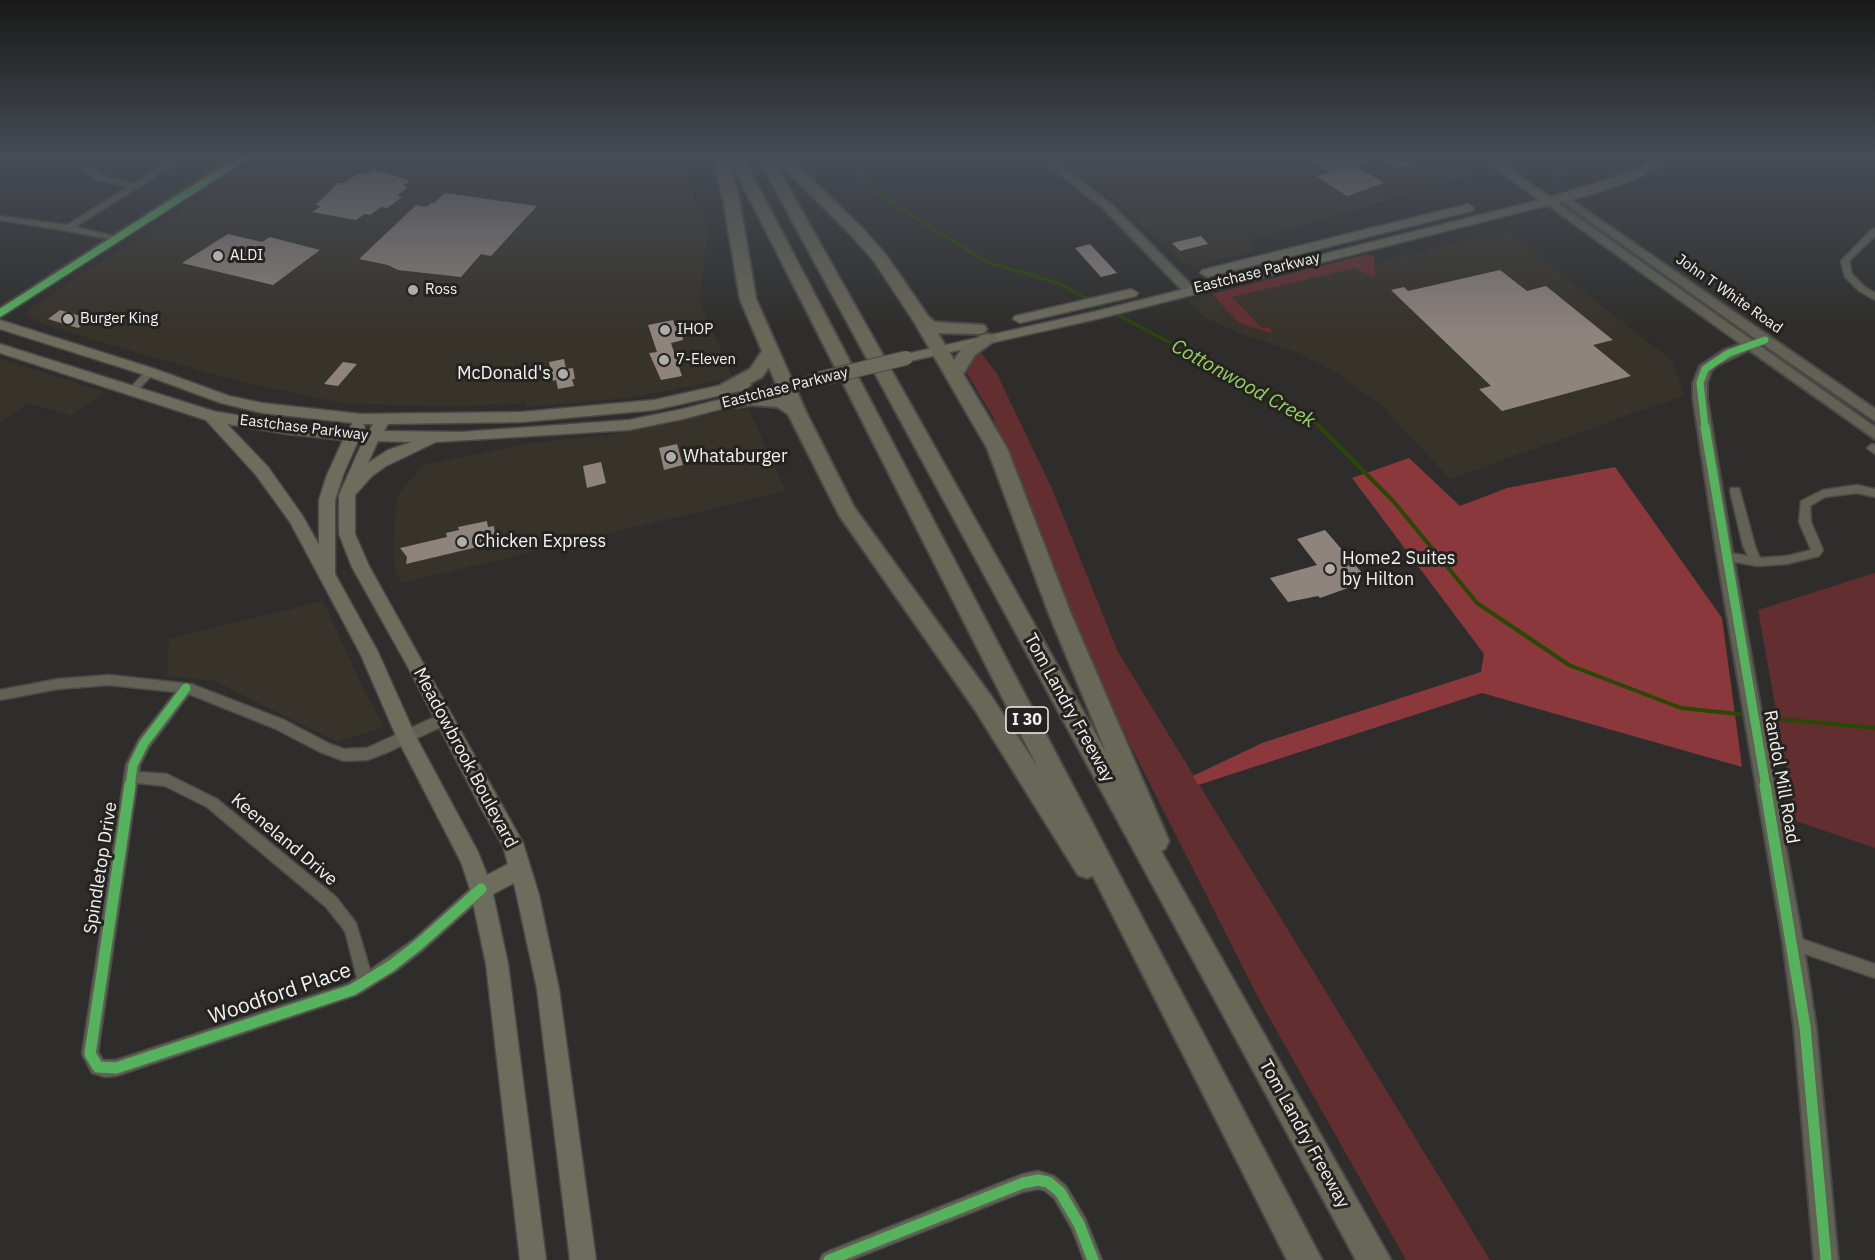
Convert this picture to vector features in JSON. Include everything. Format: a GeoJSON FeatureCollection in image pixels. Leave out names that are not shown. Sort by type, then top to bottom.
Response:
{"type":"FeatureCollection","features":[{"type":"Feature","properties":{"kind":"highway"},"geometry":{"type":"LineString","coordinates":[[734,215],[748,299],[797,411],[846,510],[983,703],[1156,973]]}},
{"type":"Feature","properties":{"kind":"highway","name":"I 30"},"geometry":{"type":"LineString","coordinates":[[765,215],[1305,1260]]}},
{"type":"Feature","properties":{"kind":"highway","name":"Tom Landry Freeway"},"geometry":{"type":"LineString","coordinates":[[797,215],[1374,1260]]}},
{"type":"Feature","properties":{"kind":"highway"},"geometry":{"type":"LineString","coordinates":[[839,215],[880,258],[922,321],[997,448],[1060,614],[1206,959]]}},
{"type":"Feature","properties":{"kind":"highway"},"geometry":{"type":"LineString","coordinates":[[922,321],[931,327],[983,334]]}},
{"type":"Feature","properties":{"kind":"highway"},"geometry":{"type":"LineString","coordinates":[[954,374],[983,334]]}},
{"type":"Feature","properties":{"kind":"highway"},"geometry":{"type":"LineString","coordinates":[[732,394],[756,373],[770,352]]}},
{"type":"Feature","properties":{"kind":"highway"},"geometry":{"type":"LineString","coordinates":[[732,394],[751,399],[777,401],[797,411]]}},
{"type":"Feature","properties":{"kind":"main road","name":"Eastchase Parkway"},"geometry":{"type":"LineString","coordinates":[[983,334],[1068,321],[1126,307],[1185,286],[1357,235],[1443,215]]}},
{"type":"Feature","properties":{"kind":"main road","name":"Eastchase Parkway"},"geometry":{"type":"LineString","coordinates":[[0,348],[211,416],[287,429],[352,436],[461,437],[614,426],[665,418],[732,394],[937,346],[1048,313],[1106,299],[1185,286],[1370,245],[1479,215]]}},
{"type":"Feature","properties":{"kind":"main road"},"geometry":{"type":"LineString","coordinates":[[1357,235],[1370,245]]}},
{"type":"Feature","properties":{"kind":"main road","name":"Eastchase Parkway"},"geometry":{"type":"LineString","coordinates":[[0,324],[150,372],[226,400],[262,408],[361,419],[522,417],[654,405],[732,394]]}},
{"type":"Feature","properties":{"kind":"main road"},"geometry":{"type":"LineString","coordinates":[[614,426],[620,418],[654,405]]}},
{"type":"Feature","properties":{"kind":"main road"},"geometry":{"type":"LineString","coordinates":[[566,430],[608,417],[612,408]]}},
{"type":"Feature","properties":{"kind":"main road"},"geometry":{"type":"LineString","coordinates":[[211,416],[262,471],[296,519],[369,652],[407,738],[471,859],[481,889],[497,964],[533,1260]]}},
{"type":"Feature","properties":{"kind":"main road"},"geometry":{"type":"LineString","coordinates":[[328,576],[327,500],[335,475],[361,419]]}},
{"type":"Feature","properties":{"kind":"main road","name":"Meadowbrook Boulevard"},"geometry":{"type":"LineString","coordinates":[[383,420],[364,453],[346,495],[347,534],[361,567],[513,843],[548,989],[583,1260]]}},
{"type":"Feature","properties":{"kind":"main road"},"geometry":{"type":"LineString","coordinates":[[346,502],[366,472],[392,455],[427,442],[461,437]]}},
{"type":"Feature","properties":{"kind":"main road"},"geometry":{"type":"LineString","coordinates":[[481,889],[520,869]]}},
{"type":"Feature","properties":{"kind":"street"},"geometry":{"type":"LineString","coordinates":[[68,228],[89,215]]}},
{"type":"Feature","properties":{"kind":"street"},"geometry":{"type":"LineString","coordinates":[[0,313],[153,215]]}},
{"type":"Feature","properties":{"kind":"street"},"geometry":{"type":"LineString","coordinates":[[1116,215],[1185,286]]}},
{"type":"Feature","properties":{"kind":"street","name":"John T White Road"},"geometry":{"type":"LineString","coordinates":[[1576,215],[1748,345],[1875,434]]}},
{"type":"Feature","properties":{"kind":"street","name":"John T White Road"},"geometry":{"type":"LineString","coordinates":[[1588,215],[1875,417]]}},
{"type":"Feature","properties":{"kind":"street"},"geometry":{"type":"LineString","coordinates":[[0,218],[68,228],[115,239]]}},
{"type":"Feature","properties":{"kind":"street"},"geometry":{"type":"LineString","coordinates":[[1875,231],[1845,261],[1848,275],[1862,289],[1875,297]]}},
{"type":"Feature","properties":{"kind":"street","name":"Randol Mill Road"},"geometry":{"type":"LineString","coordinates":[[1765,340],[1748,345],[1711,363],[1705,369],[1700,383],[1700,398],[1725,556],[1793,943],[1805,1027],[1826,1260]]}},
{"type":"Feature","properties":{"kind":"street"},"geometry":{"type":"LineString","coordinates":[[132,391],[150,372]]}},
{"type":"Feature","properties":{"kind":"street"},"geometry":{"type":"LineString","coordinates":[[1725,556],[1757,562],[1787,560],[1815,553],[1817,550],[1804,522],[1803,511],[1810,500],[1823,494],[1857,489],[1875,493]]}},
{"type":"Feature","properties":{"kind":"street"},"geometry":{"type":"LineString","coordinates":[[1735,491],[1749,546],[1757,562]]}},
{"type":"Feature","properties":{"kind":"street"},"geometry":{"type":"LineString","coordinates":[[0,695],[58,684],[109,680],[186,688],[236,705],[344,755],[367,754],[407,738],[444,719]]}},
{"type":"Feature","properties":{"kind":"street","name":"Spindletop Drive"},"geometry":{"type":"LineString","coordinates":[[98,1067],[90,1054],[133,765],[144,743],[186,688]]}},
{"type":"Feature","properties":{"kind":"street","name":"Keeneland Drive"},"geometry":{"type":"LineString","coordinates":[[132,777],[167,780],[212,803],[331,902],[351,928],[366,983]]}},
{"type":"Feature","properties":{"kind":"street","name":"Woodford Place"},"geometry":{"type":"LineString","coordinates":[[98,1067],[116,1068],[338,997],[366,983],[417,945],[481,889]]}},
{"type":"Feature","properties":{"kind":"street"},"geometry":{"type":"LineString","coordinates":[[1793,943],[1875,971]]}},
{"type":"Feature","properties":{"kind":"street"},"geometry":{"type":"LineString","coordinates":[[829,1260],[1023,1183],[1038,1180],[1048,1182],[1060,1192],[1079,1224],[1093,1260]]}},
{"type":"Feature","properties":{"kind":"shaded area"},"geometry":{"type":"Polygon","coordinates":[[[174,215],[704,215],[709,225],[699,299],[733,378],[627,398],[525,407],[526,403],[459,407],[347,404],[251,384],[138,353],[46,325],[25,315],[31,308],[174,215]]]}},
{"type":"Feature","properties":{"kind":"shaded area"},"geometry":{"type":"Polygon","coordinates":[[[1130,215],[1337,215],[1248,241],[1258,250],[1195,266],[1182,262],[1130,215]]]}},
{"type":"Feature","properties":{"kind":"shaded area"},"geometry":{"type":"Polygon","coordinates":[[[1506,231],[1672,361],[1685,395],[1450,479],[1381,405],[1334,371],[1297,353],[1241,334],[1204,317],[1188,300],[1363,266],[1506,231]]]}},
{"type":"Feature","properties":{"kind":"shaded area"},"geometry":{"type":"Polygon","coordinates":[[[1368,254],[1374,257],[1375,275],[1373,277],[1355,268],[1232,297],[1262,328],[1269,327],[1273,334],[1239,323],[1212,294],[1368,254]]]}},
{"type":"Feature","properties":{"kind":"shaded area"},"geometry":{"type":"Polygon","coordinates":[[[978,349],[997,374],[1052,489],[1118,652],[1490,1260],[1406,1260],[1260,1001],[1076,638],[993,417],[965,370],[969,357],[978,349]]]}},
{"type":"Feature","properties":{"kind":"shaded area"},"geometry":{"type":"Polygon","coordinates":[[[0,359],[104,392],[71,416],[28,403],[0,423],[0,359]]]}},
{"type":"Feature","properties":{"kind":"shaded area"},"geometry":{"type":"Polygon","coordinates":[[[747,406],[786,491],[402,583],[395,572],[393,547],[397,496],[423,465],[530,443],[608,435],[747,406]]]}},
{"type":"Feature","properties":{"kind":"shaded area"},"geometry":{"type":"Polygon","coordinates":[[[1409,458],[1460,506],[1507,488],[1615,467],[1722,618],[1742,767],[1482,693],[1198,785],[1193,776],[1262,743],[1481,672],[1484,654],[1352,478],[1409,458]]]}},
{"type":"Feature","properties":{"kind":"shaded area"},"geometry":{"type":"Polygon","coordinates":[[[1875,573],[1875,848],[1796,821],[1758,610],[1875,573]]]}},
{"type":"Feature","properties":{"kind":"shaded area"},"geometry":{"type":"Polygon","coordinates":[[[323,601],[363,688],[384,727],[337,742],[215,681],[167,676],[169,639],[323,601]]]}},
{"type":"Feature","properties":{"kind":"building"},"geometry":{"type":"Polygon","coordinates":[[[327,215],[364,215],[356,220],[327,215]]]}},
{"type":"Feature","properties":{"kind":"building"},"geometry":{"type":"Polygon","coordinates":[[[406,215],[529,215],[491,256],[481,254],[461,277],[398,270],[388,265],[359,259],[406,215]]]}},
{"type":"Feature","properties":{"kind":"building"},"geometry":{"type":"Polygon","coordinates":[[[228,234],[262,242],[270,237],[320,250],[273,285],[182,263],[228,234]]]}},
{"type":"Feature","properties":{"kind":"building"},"geometry":{"type":"Polygon","coordinates":[[[1201,236],[1208,244],[1180,251],[1172,243],[1201,236]]]}},
{"type":"Feature","properties":{"kind":"building"},"geometry":{"type":"Polygon","coordinates":[[[1090,244],[1117,273],[1101,277],[1075,248],[1090,244]]]}},
{"type":"Feature","properties":{"kind":"building"},"geometry":{"type":"Polygon","coordinates":[[[1500,270],[1527,291],[1546,286],[1613,340],[1593,345],[1631,376],[1502,411],[1479,389],[1491,386],[1391,290],[1404,287],[1408,291],[1500,270]]]}},
{"type":"Feature","properties":{"kind":"building","name":"Burger King"},"geometry":{"type":"Polygon","coordinates":[[[60,310],[91,319],[78,328],[48,319],[60,310]]]}},
{"type":"Feature","properties":{"kind":"building"},"geometry":{"type":"Polygon","coordinates":[[[673,320],[675,326],[678,325],[683,340],[671,343],[682,376],[661,380],[649,353],[657,352],[648,325],[673,320]]]}},
{"type":"Feature","properties":{"kind":"building","name":"McDonald's"},"geometry":{"type":"Polygon","coordinates":[[[564,359],[566,369],[573,368],[574,386],[558,389],[556,380],[553,381],[549,362],[564,359]]]}},
{"type":"Feature","properties":{"kind":"building"},"geometry":{"type":"Polygon","coordinates":[[[343,362],[357,364],[338,386],[324,384],[343,362]]]}},
{"type":"Feature","properties":{"kind":"building","name":"Whataburger"},"geometry":{"type":"Polygon","coordinates":[[[677,444],[683,465],[664,470],[659,448],[677,444]]]}},
{"type":"Feature","properties":{"kind":"building"},"geometry":{"type":"Polygon","coordinates":[[[601,462],[606,483],[587,488],[583,466],[601,462]]]}},
{"type":"Feature","properties":{"kind":"building","name":"Chicken Express"},"geometry":{"type":"Polygon","coordinates":[[[487,521],[488,527],[494,526],[495,535],[511,539],[406,564],[407,557],[400,548],[447,537],[446,533],[459,530],[458,527],[487,521]]]}},
{"type":"Feature","properties":{"kind":"building","name":"Home2 Suites by Hilton"},"geometry":{"type":"Polygon","coordinates":[[[1325,530],[1363,574],[1356,577],[1362,583],[1320,598],[1318,596],[1288,602],[1270,578],[1317,565],[1297,539],[1325,530]]]}},
{"type":"Feature","properties":{"kind":"waterway","name":"Cottonwood Creek"},"geometry":{"type":"LineString","coordinates":[[911,215],[987,262],[1058,283],[1311,418],[1320,427]]}},
{"type":"Feature","properties":{"kind":"waterway","name":"Cottonwood Creek"},"geometry":{"type":"LineString","coordinates":[[1320,427],[1394,502],[1477,603],[1569,665],[1681,708],[1748,715]]}},
{"type":"Feature","properties":{"kind":"waterway","name":"Cottonwood Creek"},"geometry":{"type":"LineString","coordinates":[[1759,717],[1875,728]]}},
{"type":"Feature","properties":{"kind":"cycle path"},"geometry":{"type":"LineString","coordinates":[[0,313],[154,215]]}},
{"type":"Feature","properties":{"kind":"cycle path"},"geometry":{"type":"LineString","coordinates":[[1765,340],[1729,353],[1711,363],[1705,369],[1700,383],[1700,398],[1725,556],[1793,943],[1805,1027],[1826,1260]]}},
{"type":"Feature","properties":{"kind":"cycle path"},"geometry":{"type":"LineString","coordinates":[[186,688],[144,743],[133,765],[90,1054],[98,1067],[116,1068],[352,990],[391,966],[418,945],[481,889]]}},
{"type":"Feature","properties":{"kind":"cycle path"},"geometry":{"type":"LineString","coordinates":[[829,1260],[1023,1183],[1038,1180],[1048,1182],[1060,1192],[1079,1224],[1093,1260]]}},
{"type":"Feature","properties":{"kind":"place","name":"ALDI"},"geometry":{"type":"Point","coordinates":[218,256]}},
{"type":"Feature","properties":{"kind":"place","name":"Ross"},"geometry":{"type":"Point","coordinates":[413,290]}},
{"type":"Feature","properties":{"kind":"place","name":"Burger King"},"geometry":{"type":"Point","coordinates":[68,319]}},
{"type":"Feature","properties":{"kind":"place","name":"IHOP"},"geometry":{"type":"Point","coordinates":[665,330]}},
{"type":"Feature","properties":{"kind":"place","name":"7-Eleven"},"geometry":{"type":"Point","coordinates":[664,360]}},
{"type":"Feature","properties":{"kind":"place","name":"McDonald's"},"geometry":{"type":"Point","coordinates":[563,374]}},
{"type":"Feature","properties":{"kind":"place","name":"Whataburger"},"geometry":{"type":"Point","coordinates":[671,457]}},
{"type":"Feature","properties":{"kind":"place","name":"Chicken Express"},"geometry":{"type":"Point","coordinates":[462,542]}},
{"type":"Feature","properties":{"kind":"place","name":"Home2 Suites by Hilton"},"geometry":{"type":"Point","coordinates":[1330,569]}}]}
